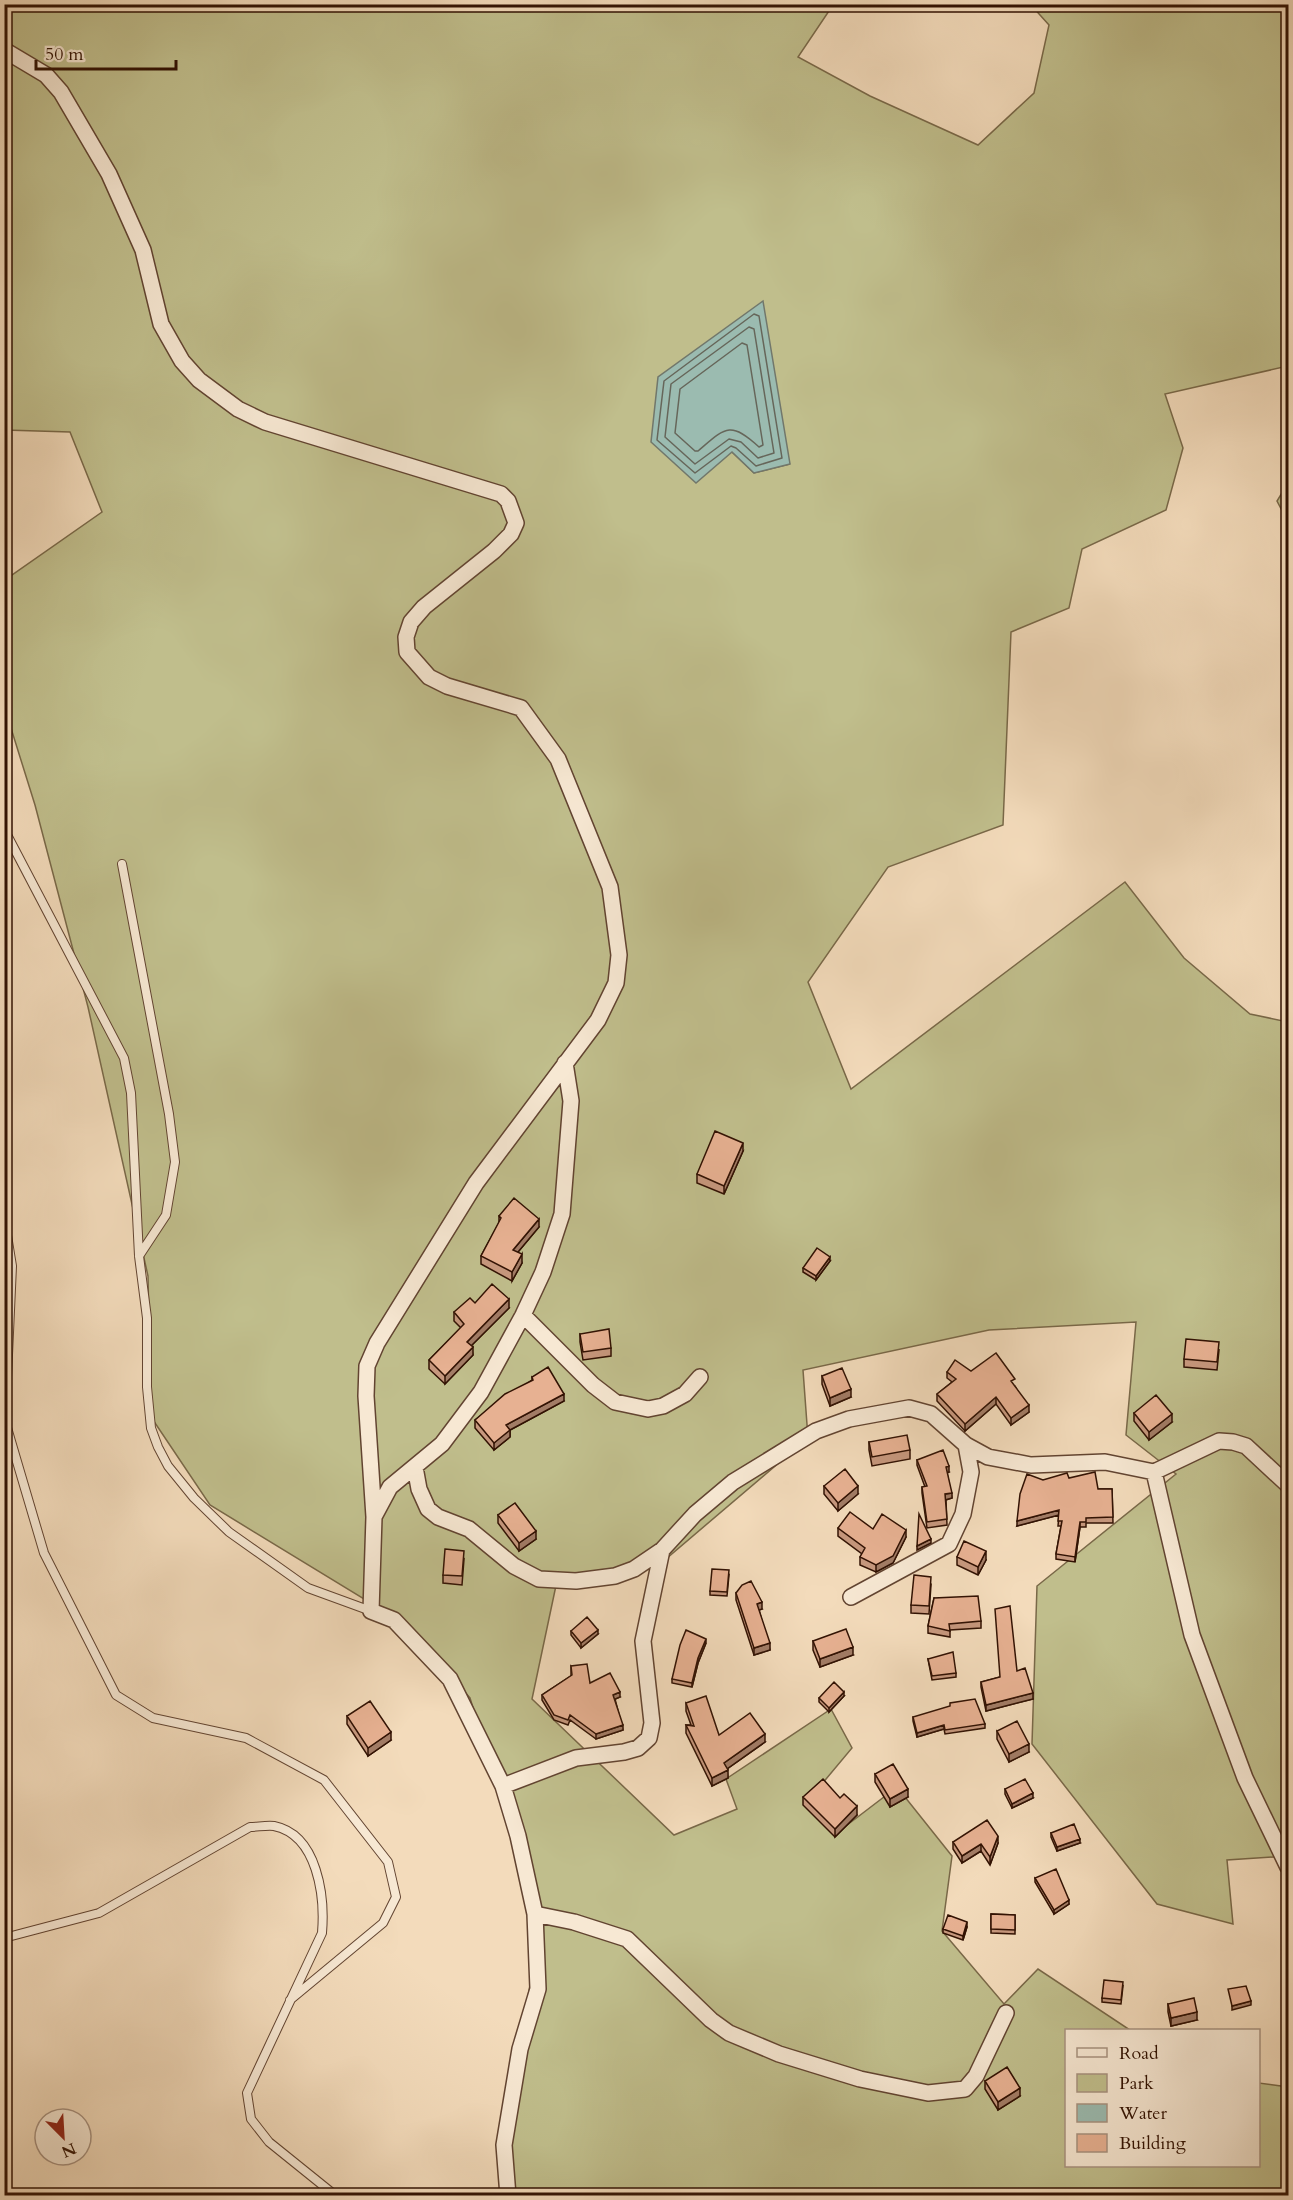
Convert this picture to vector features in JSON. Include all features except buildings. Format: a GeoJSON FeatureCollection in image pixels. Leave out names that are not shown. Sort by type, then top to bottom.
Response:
{"type":"FeatureCollection","features":[{"type":"Feature","properties":{"kind":"street"},"geometry":{"type":"LineString","coordinates":[[4,50],[46,75],[61,92],[103,164],[143,250],[161,324],[182,361],[199,380],[238,409],[265,422],[501,495],[508,501],[516,523],[511,534],[495,551],[424,607],[411,622],[406,637],[407,652],[429,677],[447,686],[521,708],[558,759],[610,887],[619,955],[616,983],[598,1020],[476,1183],[377,1343],[367,1366],[366,1396],[374,1517],[371,1611],[394,1620],[450,1679],[503,1786],[518,1836],[535,1914],[538,1989],[520,2049],[504,2145],[508,2196]]}},
{"type":"Feature","properties":{"kind":"street"},"geometry":{"type":"LineString","coordinates":[[374,1517],[390,1487],[442,1444],[481,1392],[523,1315],[543,1272],[562,1214],[571,1101],[565,1063]]}},
{"type":"Feature","properties":{"kind":"street"},"geometry":{"type":"LineString","coordinates":[[523,1315],[593,1385],[615,1402],[648,1409],[663,1406],[685,1394],[700,1377]]}},
{"type":"Feature","properties":{"kind":"street"},"geometry":{"type":"LineString","coordinates":[[415,1467],[419,1489],[428,1509],[438,1517],[469,1529],[514,1566],[539,1579],[576,1581],[615,1576],[634,1569],[662,1550],[695,1514],[733,1482],[816,1431],[849,1419],[909,1408],[931,1414],[966,1445],[988,1456],[1031,1465],[1105,1462],[1154,1472],[1219,1441],[1246,1446],[1288,1485]]}},
{"type":"Feature","properties":{"kind":"street"},"geometry":{"type":"LineString","coordinates":[[851,1597],[949,1544],[963,1514],[971,1472],[966,1445]]}},
{"type":"Feature","properties":{"kind":"street"},"geometry":{"type":"LineString","coordinates":[[1154,1472],[1192,1635],[1245,1778],[1288,1867]]}},
{"type":"Feature","properties":{"kind":"street"},"geometry":{"type":"LineString","coordinates":[[503,1786],[576,1758],[638,1748],[649,1738],[652,1723],[643,1641],[662,1550]]}},
{"type":"Feature","properties":{"kind":"street"},"geometry":{"type":"LineString","coordinates":[[535,1914],[574,1922],[627,1938],[711,2020],[729,2033],[779,2054],[883,2084],[928,2093],[965,2089],[976,2076],[1006,2013]]}},
{"type":"Feature","properties":{"kind":"lane"},"geometry":{"type":"LineString","coordinates":[[4,829],[124,1058],[131,1093],[139,1256],[147,1318],[147,1387],[151,1428],[168,1466],[194,1498],[230,1532],[308,1588],[371,1611]]}},
{"type":"Feature","properties":{"kind":"lane"},"geometry":{"type":"LineString","coordinates":[[122,864],[169,1114],[174,1162],[166,1215],[139,1256]]}},
{"type":"Feature","properties":{"kind":"lane"},"geometry":{"type":"LineString","coordinates":[[4,1216],[12,1266],[5,1421],[44,1553],[116,1695],[153,1718],[246,1738],[324,1780],[388,1862],[396,1897],[383,1923],[290,2000]]}},
{"type":"Feature","properties":{"kind":"lane"},"geometry":{"type":"LineString","coordinates":[[4,1938],[99,1913],[250,1827],[274,1826],[291,1834],[309,1852],[316,1868],[324,1910],[321,1933],[247,2093],[251,2119],[269,2142],[336,2196]]}},
{"type":"Feature","properties":{"kind":"green space"},"geometry":{"type":"Polygon","coordinates":[[[5,5],[833,5],[798,57],[870,96],[978,145],[1034,93],[1049,25],[1031,5],[1288,5],[1288,366],[1165,394],[1183,448],[1166,510],[1082,549],[1069,608],[1011,632],[1003,825],[888,867],[808,982],[851,1089],[1125,882],[1184,958],[1250,1014],[1288,1022],[1288,1856],[1227,1860],[1233,1924],[1157,1904],[1032,1744],[1037,1586],[1176,1474],[1126,1435],[1136,1322],[989,1330],[803,1370],[808,1438],[660,1564],[558,1576],[532,1699],[674,1835],[737,1809],[726,1779],[831,1709],[852,1748],[811,1797],[838,1832],[897,1787],[952,1856],[942,1931],[1004,2004],[1038,1969],[1128,2029],[1065,2029],[1065,2167],[1260,2167],[1260,2083],[1288,2087],[1288,2195],[507,2195],[504,2129],[540,1930],[470,1698],[402,1622],[210,1505],[151,1417],[148,1276],[88,1007],[35,805],[5,709],[5,580],[102,512],[70,432],[5,430],[5,5]],[[732,452],[754,473],[790,464],[732,452]]]}},
{"type":"Feature","properties":{"kind":"green space"},"geometry":{"type":"Polygon","coordinates":[[[1288,483],[1288,522],[1277,501],[1288,483]]]}},
{"type":"Feature","properties":{"kind":"water"},"geometry":{"type":"Polygon","coordinates":[[[763,301],[790,464],[754,473],[732,452],[696,483],[651,442],[658,377],[763,301]]]}}]}
